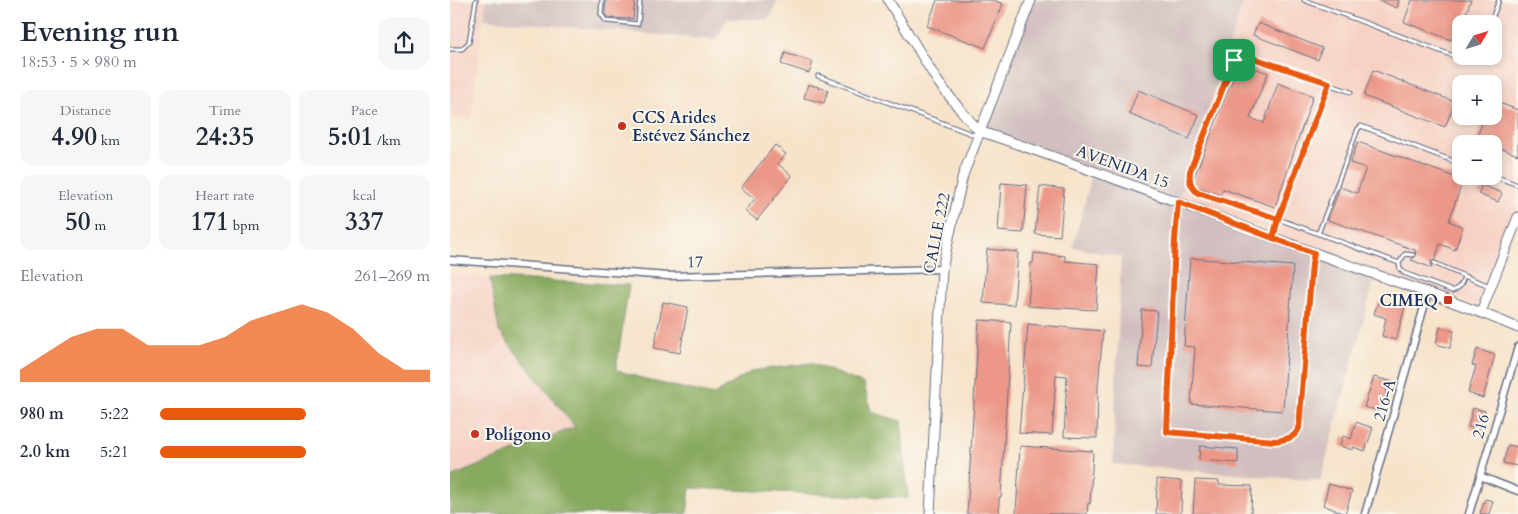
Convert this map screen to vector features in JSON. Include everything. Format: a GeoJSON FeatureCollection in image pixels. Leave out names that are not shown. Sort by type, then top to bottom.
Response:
{"type":"FeatureCollection","features":[{"type":"Feature","properties":{"kind":"street","name":"AVENIDA 15"},"geometry":{"type":"LineString","coordinates":[[888,0],[938,82],[978,134],[1178,202],[1314,253],[1481,312],[1518,328]]}},
{"type":"Feature","properties":{"kind":"street","name":"CALLE 222"},"geometry":{"type":"LineString","coordinates":[[930,514],[942,269],[963,175],[1031,0]]}},
{"type":"Feature","properties":{"kind":"street"},"geometry":{"type":"LineString","coordinates":[[1481,312],[1518,217]]}},
{"type":"Feature","properties":{"kind":"street","name":"17"},"geometry":{"type":"LineString","coordinates":[[450,260],[668,276],[942,269]]}},
{"type":"Feature","properties":{"kind":"street","name":"216-A"},"geometry":{"type":"LineString","coordinates":[[1365,514],[1428,293]]}},
{"type":"Feature","properties":{"kind":"street","name":"216"},"geometry":{"type":"LineString","coordinates":[[1469,514],[1518,347]]}},
{"type":"Feature","properties":{"kind":"street"},"geometry":{"type":"LineString","coordinates":[[1480,476],[1518,491]]}},
{"type":"Feature","properties":{"kind":"lane"},"geometry":{"type":"LineString","coordinates":[[450,49],[462,49],[470,42],[476,0]]}},
{"type":"Feature","properties":{"kind":"lane"},"geometry":{"type":"LineString","coordinates":[[602,0],[601,14],[606,21],[638,24],[640,0]]}},
{"type":"Feature","properties":{"kind":"lane"},"geometry":{"type":"LineString","coordinates":[[1304,0],[1452,55]]}},
{"type":"Feature","properties":{"kind":"lane"},"geometry":{"type":"LineString","coordinates":[[1493,15],[1499,0]]}},
{"type":"Feature","properties":{"kind":"lane"},"geometry":{"type":"LineString","coordinates":[[1352,92],[1247,56],[1237,56],[1190,171],[1189,180],[1192,187],[1198,193],[1278,219],[1398,263]]}},
{"type":"Feature","properties":{"kind":"lane"},"geometry":{"type":"LineString","coordinates":[[818,76],[978,134]]}},
{"type":"Feature","properties":{"kind":"lane"},"geometry":{"type":"LineString","coordinates":[[1273,238],[1278,219],[1329,83]]}},
{"type":"Feature","properties":{"kind":"lane"},"geometry":{"type":"LineString","coordinates":[[1318,234],[1358,129],[1361,126],[1452,161]]}},
{"type":"Feature","properties":{"kind":"lane"},"geometry":{"type":"LineString","coordinates":[[1502,179],[1518,185]]}},
{"type":"Feature","properties":{"kind":"lane"},"geometry":{"type":"LineString","coordinates":[[1178,202],[1167,432],[1275,441],[1290,439],[1296,433],[1299,428],[1314,253]]}},
{"type":"Feature","properties":{"kind":"lane"},"geometry":{"type":"LineString","coordinates":[[1398,263],[1405,254],[1413,256]]}},
{"type":"Feature","properties":{"kind":"lane"},"geometry":{"type":"LineString","coordinates":[[1398,263],[1404,273],[1452,291],[1461,286],[1464,276]]}},
{"type":"Feature","properties":{"kind":"lane"},"geometry":{"type":"LineString","coordinates":[[1434,263],[1490,286]]}},
{"type":"Feature","properties":{"kind":"shaded area"},"geometry":{"type":"Polygon","coordinates":[[[450,0],[486,0],[471,119],[450,116],[450,0]]]}},
{"type":"Feature","properties":{"kind":"shaded area"},"geometry":{"type":"Polygon","coordinates":[[[486,0],[778,0],[769,19],[728,19],[715,40],[484,19],[486,0]]]}},
{"type":"Feature","properties":{"kind":"shaded area"},"geometry":{"type":"Polygon","coordinates":[[[1031,0],[1244,0],[1178,202],[1376,275],[1320,481],[1113,464],[1121,257],[1073,247],[1091,178],[1169,199],[980,131],[1031,0]]]}},
{"type":"Feature","properties":{"kind":"shaded area"},"geometry":{"type":"Polygon","coordinates":[[[1244,0],[1518,0],[1518,217],[1482,308],[1377,272],[1179,197],[1244,0]]]}},
{"type":"Feature","properties":{"kind":"shaded area"},"geometry":{"type":"Polygon","coordinates":[[[450,274],[490,278],[499,331],[575,427],[450,477],[450,274]]]}},
{"type":"Feature","properties":{"kind":"green space"},"geometry":{"type":"Polygon","coordinates":[[[490,278],[629,285],[616,370],[651,381],[714,395],[752,371],[811,363],[864,384],[871,412],[901,421],[908,498],[690,488],[687,514],[450,514],[450,477],[575,427],[499,331],[490,278]]]}},
{"type":"Feature","properties":{"kind":"building"},"geometry":{"type":"Polygon","coordinates":[[[606,0],[635,0],[633,19],[608,18],[605,14],[606,0]]]}},
{"type":"Feature","properties":{"kind":"building"},"geometry":{"type":"Polygon","coordinates":[[[937,0],[994,0],[1003,4],[985,48],[927,26],[937,0]]]}},
{"type":"Feature","properties":{"kind":"building"},"geometry":{"type":"Polygon","coordinates":[[[1378,0],[1399,0],[1397,8],[1378,0]]]}},
{"type":"Feature","properties":{"kind":"building"},"geometry":{"type":"Polygon","coordinates":[[[1412,0],[1471,0],[1465,15],[1452,15],[1451,40],[1404,22],[1412,0]]]}},
{"type":"Feature","properties":{"kind":"building"},"geometry":{"type":"Polygon","coordinates":[[[1258,23],[1322,48],[1318,60],[1253,35],[1258,23]]]}},
{"type":"Feature","properties":{"kind":"building"},"geometry":{"type":"Polygon","coordinates":[[[785,53],[813,62],[809,73],[781,64],[785,53]]]}},
{"type":"Feature","properties":{"kind":"building"},"geometry":{"type":"Polygon","coordinates":[[[1239,62],[1268,73],[1250,118],[1264,123],[1278,83],[1313,96],[1275,207],[1223,189],[1220,195],[1196,186],[1193,180],[1239,62]]]}},
{"type":"Feature","properties":{"kind":"building"},"geometry":{"type":"Polygon","coordinates":[[[1373,70],[1452,101],[1452,110],[1445,127],[1364,96],[1373,70]]]}},
{"type":"Feature","properties":{"kind":"building"},"geometry":{"type":"Polygon","coordinates":[[[808,84],[828,90],[824,103],[804,98],[808,84]]]}},
{"type":"Feature","properties":{"kind":"building"},"geometry":{"type":"Polygon","coordinates":[[[1138,90],[1199,115],[1189,139],[1129,114],[1138,90]]]}},
{"type":"Feature","properties":{"kind":"building"},"geometry":{"type":"Polygon","coordinates":[[[1502,104],[1518,110],[1518,155],[1502,149],[1502,135],[1478,135],[1482,125],[1502,125],[1502,104]]]}},
{"type":"Feature","properties":{"kind":"building"},"geometry":{"type":"Polygon","coordinates":[[[1358,142],[1452,176],[1452,185],[1461,185],[1449,221],[1463,227],[1455,250],[1440,244],[1435,260],[1431,262],[1432,268],[1411,260],[1416,256],[1415,250],[1328,220],[1340,187],[1357,193],[1366,168],[1350,163],[1358,142]]]}},
{"type":"Feature","properties":{"kind":"building"},"geometry":{"type":"Polygon","coordinates":[[[775,145],[786,154],[778,164],[792,176],[757,220],[745,211],[755,199],[741,188],[775,145]]]}},
{"type":"Feature","properties":{"kind":"building"},"geometry":{"type":"Polygon","coordinates":[[[1001,183],[1027,185],[1023,233],[998,231],[1001,183]]]}},
{"type":"Feature","properties":{"kind":"building"},"geometry":{"type":"Polygon","coordinates":[[[1482,185],[1502,193],[1498,202],[1478,194],[1482,185]]]}},
{"type":"Feature","properties":{"kind":"building"},"geometry":{"type":"Polygon","coordinates":[[[1040,186],[1064,189],[1060,236],[1035,234],[1040,186]]]}},
{"type":"Feature","properties":{"kind":"building"},"geometry":{"type":"Polygon","coordinates":[[[987,249],[1018,252],[1014,305],[983,303],[987,249]]]}},
{"type":"Feature","properties":{"kind":"building"},"geometry":{"type":"Polygon","coordinates":[[[1034,253],[1065,256],[1065,261],[1099,264],[1096,310],[1028,306],[1031,263],[1033,263],[1034,253]]]}},
{"type":"Feature","properties":{"kind":"building"},"geometry":{"type":"Polygon","coordinates":[[[1190,258],[1293,266],[1283,411],[1191,404],[1195,347],[1184,346],[1190,258]]]}},
{"type":"Feature","properties":{"kind":"building"},"geometry":{"type":"Polygon","coordinates":[[[663,302],[688,307],[680,353],[654,348],[663,302]]]}},
{"type":"Feature","properties":{"kind":"building"},"geometry":{"type":"Polygon","coordinates":[[[1378,302],[1405,307],[1396,340],[1382,336],[1386,318],[1374,314],[1378,302]]]}},
{"type":"Feature","properties":{"kind":"building"},"geometry":{"type":"Polygon","coordinates":[[[1142,310],[1157,311],[1152,368],[1138,367],[1142,310]]]}},
{"type":"Feature","properties":{"kind":"building"},"geometry":{"type":"Polygon","coordinates":[[[979,320],[1011,322],[999,514],[967,514],[979,320]]]}},
{"type":"Feature","properties":{"kind":"building"},"geometry":{"type":"Polygon","coordinates":[[[1028,324],[1103,331],[1098,386],[1097,438],[1064,437],[1067,376],[1056,375],[1052,435],[1019,433],[1028,324]]]}},
{"type":"Feature","properties":{"kind":"building"},"geometry":{"type":"Polygon","coordinates":[[[1440,327],[1454,331],[1450,348],[1436,344],[1440,327]]]}},
{"type":"Feature","properties":{"kind":"building"},"geometry":{"type":"Polygon","coordinates":[[[1477,349],[1495,355],[1483,398],[1468,393],[1476,366],[1472,365],[1477,349]]]}},
{"type":"Feature","properties":{"kind":"building"},"geometry":{"type":"Polygon","coordinates":[[[1374,377],[1390,381],[1380,411],[1364,407],[1374,377]]]}},
{"type":"Feature","properties":{"kind":"building"},"geometry":{"type":"Polygon","coordinates":[[[1473,408],[1485,411],[1480,430],[1468,427],[1473,408]]]}},
{"type":"Feature","properties":{"kind":"building"},"geometry":{"type":"Polygon","coordinates":[[[1356,422],[1373,428],[1365,451],[1353,447],[1353,450],[1340,446],[1343,436],[1351,439],[1356,422]]]}},
{"type":"Feature","properties":{"kind":"building"},"geometry":{"type":"Polygon","coordinates":[[[1508,445],[1518,447],[1517,466],[1503,463],[1508,445]]]}},
{"type":"Feature","properties":{"kind":"building"},"geometry":{"type":"Polygon","coordinates":[[[1020,446],[1093,451],[1090,504],[1088,503],[1087,514],[1016,514],[1020,446]]]}},
{"type":"Feature","properties":{"kind":"building"},"geometry":{"type":"Polygon","coordinates":[[[1200,446],[1238,449],[1238,463],[1199,460],[1200,446]]]}},
{"type":"Feature","properties":{"kind":"building"},"geometry":{"type":"Polygon","coordinates":[[[1157,479],[1182,481],[1181,514],[1156,514],[1157,479]]]}},
{"type":"Feature","properties":{"kind":"building"},"geometry":{"type":"Polygon","coordinates":[[[1195,480],[1219,481],[1219,485],[1252,486],[1251,514],[1193,514],[1195,480]]]}},
{"type":"Feature","properties":{"kind":"building"},"geometry":{"type":"Polygon","coordinates":[[[1329,484],[1352,491],[1345,514],[1323,505],[1329,484]]]}},
{"type":"Feature","properties":{"kind":"building"},"geometry":{"type":"Polygon","coordinates":[[[1485,499],[1493,501],[1489,514],[1480,514],[1485,499]]]}},
{"type":"Feature","properties":{"kind":"place","name":"CCS Arides Estévez Sánchez"},"geometry":{"type":"Point","coordinates":[622,126]}},
{"type":"Feature","properties":{"kind":"place","name":"CIMEQ"},"geometry":{"type":"Point","coordinates":[1448,300]}},
{"type":"Feature","properties":{"kind":"place","name":"Polígono"},"geometry":{"type":"Point","coordinates":[475,434]}},
{"type":"Feature","properties":{"kind":"route"},"geometry":{"type":"LineString","coordinates":[[1234,60],[1190,171],[1189,180],[1192,187],[1198,193],[1278,219],[1273,238],[1178,202],[1167,432],[1275,441],[1290,439],[1299,428],[1314,253],[1273,238],[1278,219],[1329,83],[1247,56],[1237,56],[1234,60]]}}]}
